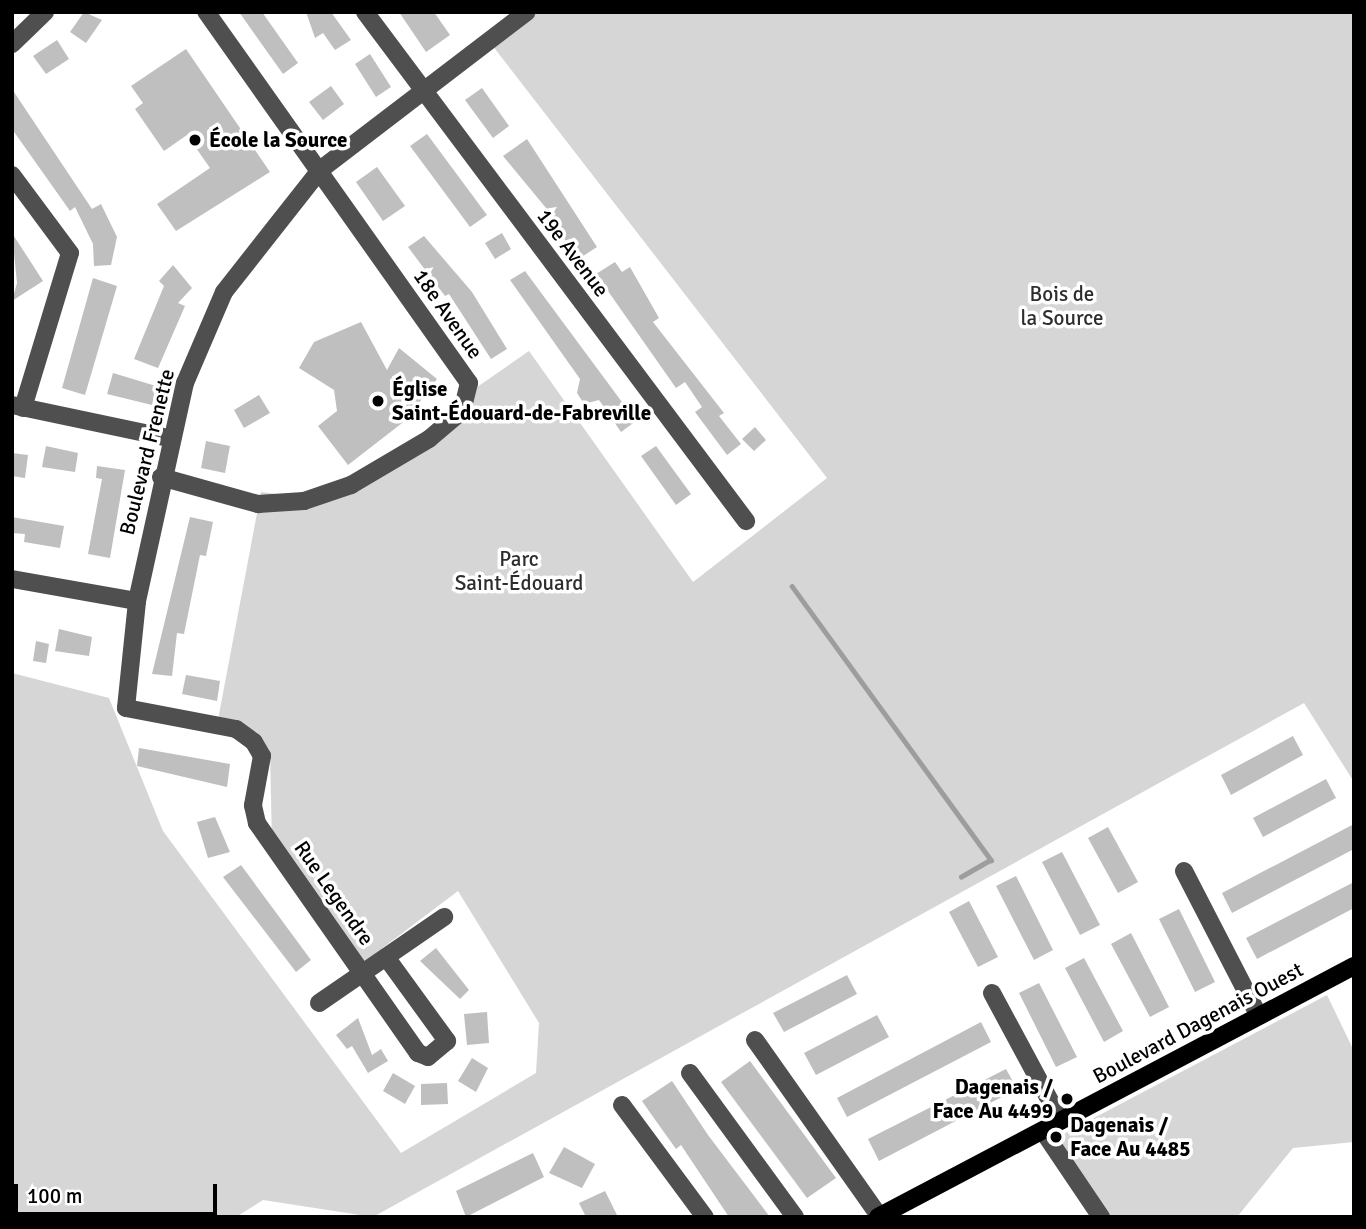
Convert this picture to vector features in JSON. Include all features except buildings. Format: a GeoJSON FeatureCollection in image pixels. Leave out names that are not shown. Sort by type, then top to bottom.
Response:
{"type":"FeatureCollection","features":[{"type":"Feature","properties":{"kind":"main road","name":"Boulevard Dagenais Ouest"},"geometry":{"type":"LineString","coordinates":[[879,1217],[903,1211],[1061,1121],[1354,966]]}},
{"type":"Feature","properties":{"kind":"street"},"geometry":{"type":"LineString","coordinates":[[12,44],[45,12]]}},
{"type":"Feature","properties":{"kind":"street","name":"18e Avenue"},"geometry":{"type":"LineString","coordinates":[[161,477],[258,504],[304,501],[351,485],[429,439],[462,411],[468,383],[206,12]]}},
{"type":"Feature","properties":{"kind":"street","name":"19e Avenue"},"geometry":{"type":"LineString","coordinates":[[365,12],[746,520]]}},
{"type":"Feature","properties":{"kind":"street","name":"Boulevard Frenette"},"geometry":{"type":"LineString","coordinates":[[125,708],[136,601],[169,438],[199,344],[224,292],[320,170],[527,12]]}},
{"type":"Feature","properties":{"kind":"street"},"geometry":{"type":"LineString","coordinates":[[12,175],[70,253],[18,406],[169,438]]}},
{"type":"Feature","properties":{"kind":"street"},"geometry":{"type":"LineString","coordinates":[[12,579],[136,601]]}},
{"type":"Feature","properties":{"kind":"street","name":"Rue Legendre"},"geometry":{"type":"LineString","coordinates":[[125,708],[236,729],[254,742],[262,756],[253,805],[257,823],[418,1053],[428,1057],[443,1049],[447,1041],[386,957]]}},
{"type":"Feature","properties":{"kind":"street"},"geometry":{"type":"LineString","coordinates":[[1184,871],[1259,1016]]}},
{"type":"Feature","properties":{"kind":"street"},"geometry":{"type":"LineString","coordinates":[[319,1003],[444,917]]}},
{"type":"Feature","properties":{"kind":"street"},"geometry":{"type":"LineString","coordinates":[[992,993],[1061,1121]]}},
{"type":"Feature","properties":{"kind":"street"},"geometry":{"type":"LineString","coordinates":[[755,1040],[879,1217]]}},
{"type":"Feature","properties":{"kind":"street"},"geometry":{"type":"LineString","coordinates":[[690,1073],[795,1217]]}},
{"type":"Feature","properties":{"kind":"street"},"geometry":{"type":"LineString","coordinates":[[622,1105],[705,1217]]}},
{"type":"Feature","properties":{"kind":"street"},"geometry":{"type":"LineString","coordinates":[[1043,1131],[1101,1217]]}},
{"type":"Feature","properties":{"kind":"green space","name":"Bois de la Source"},"geometry":{"type":"Polygon","coordinates":[[[536,12],[1354,12],[1354,782],[1304,703],[373,1217],[263,1200],[236,1217],[12,1217],[12,673],[109,698],[163,831],[401,1153],[536,1073],[539,1023],[458,891],[360,965],[272,846],[270,750],[217,725],[261,492],[300,497],[328,488],[456,424],[467,394],[529,351],[693,582],[827,478],[492,45],[536,12]]]}},
{"type":"Feature","properties":{"kind":"green space"},"geometry":{"type":"Polygon","coordinates":[[[1327,995],[1354,1051],[1354,1142],[1293,1148],[1237,1217],[1105,1217],[1056,1138],[1327,995]]]}},
{"type":"Feature","properties":{"kind":"waterway"},"geometry":{"type":"LineString","coordinates":[[792,586],[991,860],[962,877]]}},
{"type":"Feature","properties":{"kind":"place","name":"École la Source"},"geometry":{"type":"Point","coordinates":[195,140]}},
{"type":"Feature","properties":{"kind":"place","name":"Église Saint-Édouard-de-Fabreville"},"geometry":{"type":"Point","coordinates":[378,401]}},
{"type":"Feature","properties":{"kind":"place","name":"Dagenais / Face Au 4499"},"geometry":{"type":"Point","coordinates":[1067,1099]}},
{"type":"Feature","properties":{"kind":"place","name":"Dagenais / Face Au 4485"},"geometry":{"type":"Point","coordinates":[1056,1137]}},
{"type":"Feature","properties":{"kind":"park label","name":"Parc Saint-Édouard"},"geometry":{"type":"Point","coordinates":[519,571]}}]}
